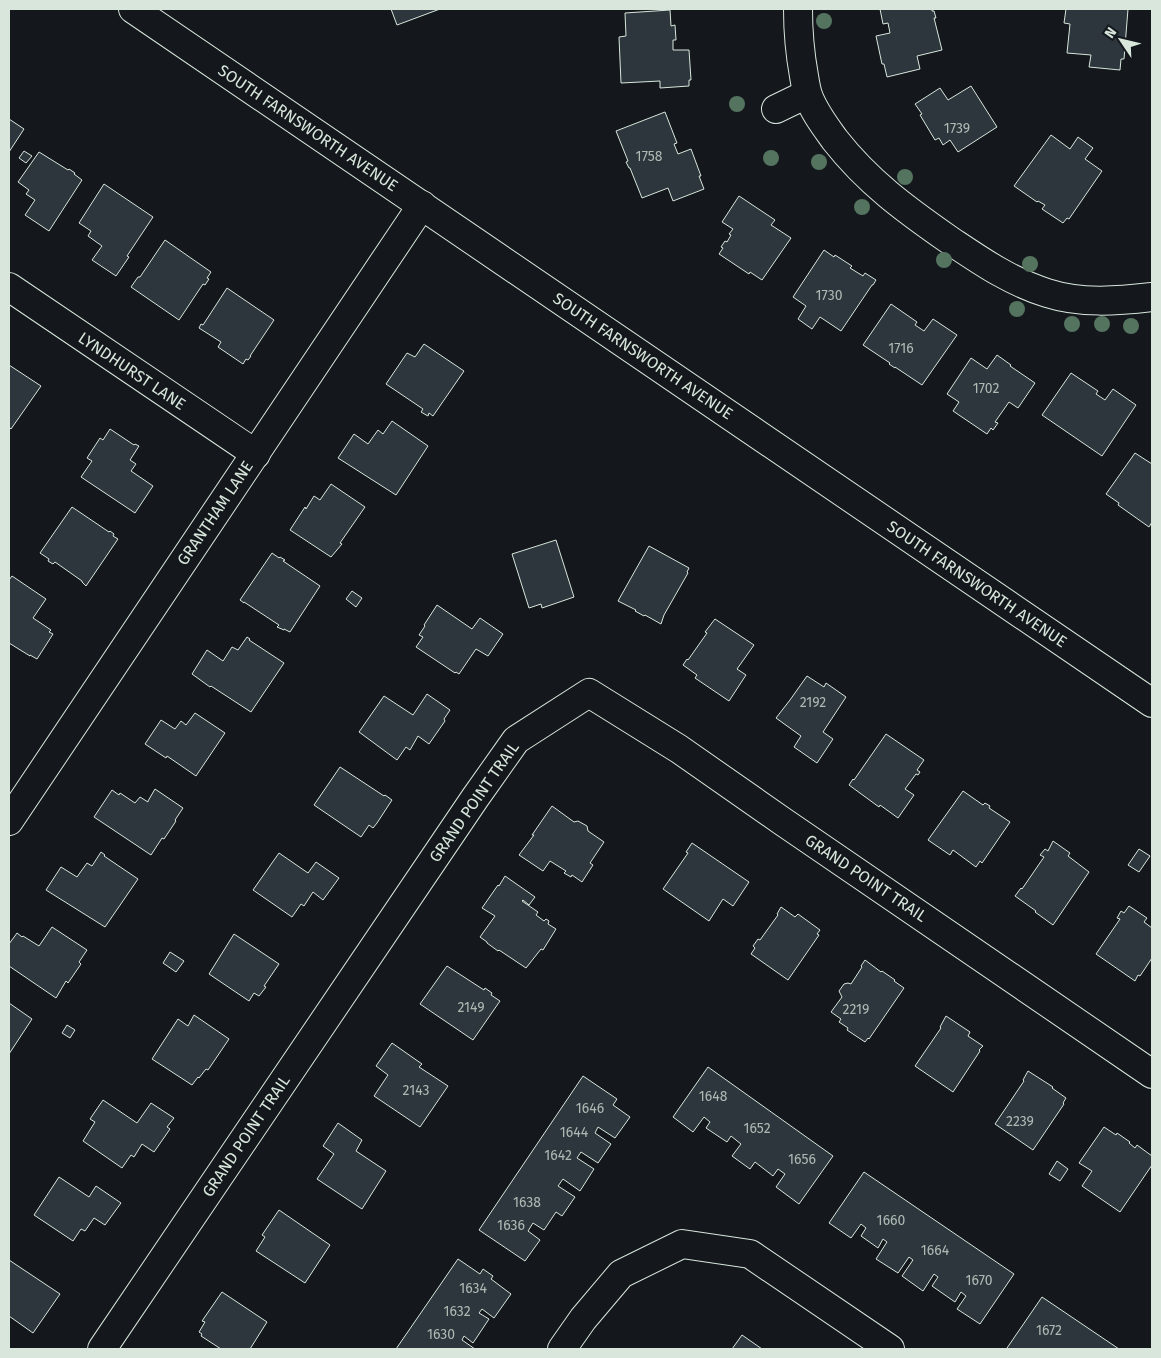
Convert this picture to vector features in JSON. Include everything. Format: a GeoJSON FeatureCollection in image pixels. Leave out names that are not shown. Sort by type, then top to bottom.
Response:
{"type":"FeatureCollection","features":[{"type":"Feature","properties":{"kind":"street","name":"SOUTH FARNSWORTH AVENUE"},"geometry":{"type":"LineString","coordinates":[[133,9],[558,299],[682,381],[1152,703]]}},
{"type":"Feature","properties":{"kind":"street"},"geometry":{"type":"LineString","coordinates":[[798,9],[798,35],[808,94],[817,114],[852,162],[883,192],[994,270],[1017,282],[1048,294],[1075,299],[1108,301],[1152,297]]}},
{"type":"Feature","properties":{"kind":"street"},"geometry":{"type":"LineString","coordinates":[[776,109],[808,94]]}},
{"type":"Feature","properties":{"kind":"street","name":"GRANTHAM LANE"},"geometry":{"type":"LineString","coordinates":[[9,821],[422,206]]}},
{"type":"Feature","properties":{"kind":"street","name":"LYNDHURST LANE"},"geometry":{"type":"LineString","coordinates":[[9,287],[256,454]]}},
{"type":"Feature","properties":{"kind":"street","name":"GRAND POINT TRAIL"},"geometry":{"type":"LineString","coordinates":[[102,1349],[516,740],[589,693],[679,750],[1152,1074]]}},
{"type":"Feature","properties":{"kind":"street"},"geometry":{"type":"LineString","coordinates":[[562,1349],[583,1319],[621,1274],[682,1244],[750,1254],[890,1349]]}},
{"type":"Feature","properties":{"kind":"building"},"geometry":{"type":"Polygon","coordinates":[[[391,9],[440,9],[397,25],[391,9]]]}},
{"type":"Feature","properties":{"kind":"building"},"geometry":{"type":"Polygon","coordinates":[[[880,9],[932,9],[936,18],[934,18],[942,50],[917,56],[920,69],[887,77],[876,36],[890,33],[888,23],[883,24],[880,9]]]}},
{"type":"Feature","properties":{"kind":"building"},"geometry":{"type":"Polygon","coordinates":[[[1066,9],[1128,9],[1124,59],[1121,59],[1120,70],[1089,67],[1091,55],[1067,53],[1070,24],[1064,23],[1066,9]]]}},
{"type":"Feature","properties":{"kind":"building"},"geometry":{"type":"Polygon","coordinates":[[[670,10],[671,26],[675,25],[676,40],[673,40],[673,50],[689,50],[691,80],[689,80],[689,86],[660,88],[660,81],[621,83],[619,37],[626,36],[625,13],[670,10]]]}},
{"type":"Feature","properties":{"kind":"building"},"geometry":{"type":"Polygon","coordinates":[[[971,86],[997,127],[958,152],[950,140],[943,145],[939,138],[935,140],[915,104],[940,88],[948,100],[971,86]]]}},
{"type":"Feature","properties":{"kind":"building"},"geometry":{"type":"Polygon","coordinates":[[[665,112],[677,143],[674,144],[678,154],[691,149],[704,189],[673,201],[668,188],[642,198],[626,162],[628,161],[616,131],[665,112]]]}},
{"type":"Feature","properties":{"kind":"building"},"geometry":{"type":"Polygon","coordinates":[[[9,119],[24,129],[9,152],[9,119]]]}},
{"type":"Feature","properties":{"kind":"building"},"geometry":{"type":"Polygon","coordinates":[[[1051,135],[1070,149],[1078,137],[1093,148],[1085,159],[1102,171],[1069,219],[1067,218],[1063,223],[1042,209],[1045,205],[1037,202],[1014,186],[1051,135]]]}},
{"type":"Feature","properties":{"kind":"building"},"geometry":{"type":"Polygon","coordinates":[[[24,151],[32,156],[26,163],[19,158],[24,151]]]}},
{"type":"Feature","properties":{"kind":"building"},"geometry":{"type":"Polygon","coordinates":[[[39,152],[69,169],[82,180],[49,231],[25,215],[35,200],[26,194],[29,190],[18,182],[39,152]]]}},
{"type":"Feature","properties":{"kind":"building"},"geometry":{"type":"Polygon","coordinates":[[[104,184],[153,217],[116,276],[92,260],[102,246],[88,236],[91,231],[79,223],[104,184]]]}},
{"type":"Feature","properties":{"kind":"building"},"geometry":{"type":"Polygon","coordinates":[[[739,196],[775,220],[771,225],[791,238],[762,280],[750,272],[749,274],[719,254],[723,248],[721,247],[725,241],[727,242],[731,235],[729,234],[733,229],[722,222],[739,196]]]}},
{"type":"Feature","properties":{"kind":"building"},"geometry":{"type":"Polygon","coordinates":[[[165,240],[211,272],[205,285],[203,284],[179,320],[131,287],[165,240]]]}},
{"type":"Feature","properties":{"kind":"building"},"geometry":{"type":"Polygon","coordinates":[[[824,250],[852,266],[850,268],[863,276],[865,273],[876,280],[841,331],[820,317],[812,329],[798,319],[806,306],[793,297],[824,250]]]}},
{"type":"Feature","properties":{"kind":"building"},"geometry":{"type":"Polygon","coordinates":[[[227,288],[274,320],[251,356],[243,364],[218,347],[221,342],[199,328],[201,324],[203,325],[227,288]]]}},
{"type":"Feature","properties":{"kind":"building"},"geometry":{"type":"Polygon","coordinates":[[[891,304],[917,322],[915,325],[924,331],[933,319],[957,335],[922,385],[863,345],[891,304]]]}},
{"type":"Feature","properties":{"kind":"building"},"geometry":{"type":"Polygon","coordinates":[[[424,344],[464,371],[433,416],[429,413],[428,416],[421,412],[423,409],[386,384],[407,353],[415,357],[424,344]]]}},
{"type":"Feature","properties":{"kind":"building"},"geometry":{"type":"Polygon","coordinates":[[[997,355],[1035,383],[1018,408],[1009,402],[995,422],[998,423],[987,434],[953,411],[959,402],[947,394],[971,358],[987,369],[997,355]]]}},
{"type":"Feature","properties":{"kind":"building"},"geometry":{"type":"Polygon","coordinates":[[[9,365],[41,386],[11,429],[9,427],[9,365]]]}},
{"type":"Feature","properties":{"kind":"building"},"geometry":{"type":"Polygon","coordinates":[[[1071,373],[1098,391],[1096,394],[1105,400],[1113,389],[1136,405],[1102,456],[1042,415],[1071,373]]]}},
{"type":"Feature","properties":{"kind":"building"},"geometry":{"type":"Polygon","coordinates":[[[392,421],[428,446],[396,495],[338,458],[354,434],[368,444],[378,430],[383,434],[392,421]]]}},
{"type":"Feature","properties":{"kind":"building"},"geometry":{"type":"Polygon","coordinates":[[[110,429],[134,445],[139,446],[130,460],[136,464],[131,471],[153,486],[135,513],[81,477],[92,461],[87,458],[100,438],[103,440],[110,429]]]}},
{"type":"Feature","properties":{"kind":"building"},"geometry":{"type":"Polygon","coordinates":[[[1135,453],[1152,464],[1152,522],[1149,527],[1106,494],[1135,453]]]}},
{"type":"Feature","properties":{"kind":"building"},"geometry":{"type":"Polygon","coordinates":[[[331,484],[365,507],[340,543],[342,544],[331,557],[290,530],[314,496],[320,500],[331,484]]]}},
{"type":"Feature","properties":{"kind":"building"},"geometry":{"type":"Polygon","coordinates":[[[72,507],[110,531],[118,539],[86,586],[82,581],[55,562],[53,564],[48,561],[49,559],[40,553],[72,507]]]}},
{"type":"Feature","properties":{"kind":"building"},"geometry":{"type":"Polygon","coordinates":[[[556,540],[574,597],[542,608],[541,604],[529,608],[512,554],[556,540]]]}},
{"type":"Feature","properties":{"kind":"building"},"geometry":{"type":"Polygon","coordinates":[[[649,546],[689,568],[661,624],[618,601],[649,546]]]}},
{"type":"Feature","properties":{"kind":"building"},"geometry":{"type":"Polygon","coordinates":[[[272,553],[285,560],[283,561],[320,586],[290,632],[277,627],[279,625],[240,600],[272,553]]]}},
{"type":"Feature","properties":{"kind":"building"},"geometry":{"type":"Polygon","coordinates":[[[12,576],[46,599],[33,618],[51,630],[49,632],[53,634],[37,659],[9,643],[9,580],[12,576]]]}},
{"type":"Feature","properties":{"kind":"building"},"geometry":{"type":"Polygon","coordinates":[[[352,591],[362,598],[356,607],[346,599],[352,591]]]}},
{"type":"Feature","properties":{"kind":"building"},"geometry":{"type":"Polygon","coordinates":[[[437,605],[472,629],[480,618],[503,634],[488,656],[476,649],[459,674],[416,647],[423,637],[419,635],[424,625],[437,605]]]}},
{"type":"Feature","properties":{"kind":"building"},"geometry":{"type":"Polygon","coordinates":[[[715,619],[754,645],[737,669],[746,675],[729,701],[695,678],[697,675],[683,665],[715,619]]]}},
{"type":"Feature","properties":{"kind":"building"},"geometry":{"type":"Polygon","coordinates":[[[247,637],[284,663],[251,712],[192,674],[207,650],[223,661],[232,647],[238,650],[247,637]]]}},
{"type":"Feature","properties":{"kind":"building"},"geometry":{"type":"Polygon","coordinates":[[[807,676],[824,687],[826,683],[846,697],[823,732],[833,739],[817,763],[794,747],[801,736],[776,718],[807,676]]]}},
{"type":"Feature","properties":{"kind":"building"},"geometry":{"type":"Polygon","coordinates":[[[427,694],[450,710],[444,719],[445,721],[429,744],[418,736],[410,750],[406,747],[397,760],[359,732],[384,696],[413,715],[427,694]]]}},
{"type":"Feature","properties":{"kind":"building"},"geometry":{"type":"Polygon","coordinates":[[[195,713],[225,733],[196,776],[167,756],[166,758],[145,744],[161,720],[175,729],[181,721],[186,725],[195,713]]]}},
{"type":"Feature","properties":{"kind":"building"},"geometry":{"type":"Polygon","coordinates":[[[886,734],[924,760],[917,770],[920,772],[918,775],[916,774],[905,789],[914,795],[898,818],[849,785],[886,734]]]}},
{"type":"Feature","properties":{"kind":"building"},"geometry":{"type":"Polygon","coordinates":[[[340,767],[392,800],[373,828],[369,825],[361,837],[314,805],[340,767]]]}},
{"type":"Feature","properties":{"kind":"building"},"geometry":{"type":"Polygon","coordinates":[[[155,789],[183,808],[164,839],[162,838],[151,855],[94,817],[112,790],[135,803],[140,797],[148,802],[155,789]]]}},
{"type":"Feature","properties":{"kind":"building"},"geometry":{"type":"Polygon","coordinates":[[[963,791],[983,805],[985,803],[990,806],[989,808],[1010,822],[982,863],[980,861],[976,867],[953,850],[950,855],[928,840],[963,791]]]}},
{"type":"Feature","properties":{"kind":"building"},"geometry":{"type":"Polygon","coordinates":[[[552,806],[574,822],[578,821],[587,826],[588,831],[604,842],[590,863],[593,865],[582,882],[572,875],[571,877],[564,873],[566,871],[550,861],[543,871],[519,855],[552,806]]]}},
{"type":"Feature","properties":{"kind":"building"},"geometry":{"type":"Polygon","coordinates":[[[1053,841],[1070,853],[1068,856],[1089,872],[1053,925],[1015,896],[1044,857],[1040,855],[1045,849],[1048,851],[1053,841]]]}},
{"type":"Feature","properties":{"kind":"building"},"geometry":{"type":"Polygon","coordinates":[[[692,843],[749,882],[733,906],[723,899],[709,921],[663,889],[688,853],[686,852],[692,843]]]}},
{"type":"Feature","properties":{"kind":"building"},"geometry":{"type":"Polygon","coordinates":[[[1139,849],[1150,856],[1139,872],[1128,865],[1139,849]]]}},
{"type":"Feature","properties":{"kind":"building"},"geometry":{"type":"Polygon","coordinates":[[[101,852],[138,879],[105,927],[46,890],[61,867],[77,877],[87,863],[92,866],[101,852]]]}},
{"type":"Feature","properties":{"kind":"building"},"geometry":{"type":"Polygon","coordinates":[[[279,853],[308,873],[316,862],[339,878],[323,900],[313,892],[304,906],[301,904],[292,917],[253,890],[279,853]]]}},
{"type":"Feature","properties":{"kind":"building"},"geometry":{"type":"Polygon","coordinates":[[[505,876],[535,897],[529,905],[522,901],[538,912],[536,915],[544,921],[546,919],[549,921],[548,924],[556,929],[543,950],[541,949],[526,968],[498,951],[480,937],[495,916],[482,908],[505,876]]]}},
{"type":"Feature","properties":{"kind":"building"},"geometry":{"type":"Polygon","coordinates":[[[1129,906],[1147,918],[1144,922],[1152,928],[1152,958],[1135,981],[1096,954],[1120,919],[1117,918],[1121,911],[1124,913],[1129,906]]]}},
{"type":"Feature","properties":{"kind":"building"},"geometry":{"type":"Polygon","coordinates":[[[781,907],[795,917],[798,914],[820,930],[817,934],[819,935],[788,980],[751,954],[755,948],[753,946],[758,939],[760,940],[778,915],[781,907]]]}},
{"type":"Feature","properties":{"kind":"building"},"geometry":{"type":"Polygon","coordinates":[[[52,927],[87,950],[79,962],[81,964],[68,983],[66,981],[56,998],[9,966],[9,944],[17,933],[39,946],[52,927]]]}},
{"type":"Feature","properties":{"kind":"building"},"geometry":{"type":"Polygon","coordinates":[[[234,934],[279,964],[259,996],[254,993],[249,1001],[209,974],[234,934]]]}},
{"type":"Feature","properties":{"kind":"building"},"geometry":{"type":"Polygon","coordinates":[[[170,952],[184,961],[176,972],[163,963],[170,952]]]}},
{"type":"Feature","properties":{"kind":"building"},"geometry":{"type":"Polygon","coordinates":[[[865,960],[904,988],[865,1042],[847,1030],[848,1028],[839,1022],[841,1019],[831,1012],[842,997],[839,991],[844,984],[851,984],[865,960]]]}},
{"type":"Feature","properties":{"kind":"building"},"geometry":{"type":"Polygon","coordinates":[[[447,966],[484,990],[485,988],[500,1001],[473,1040],[420,1004],[447,966]]]}},
{"type":"Feature","properties":{"kind":"building"},"geometry":{"type":"Polygon","coordinates":[[[9,1003],[32,1019],[9,1054],[9,1003]]]}},
{"type":"Feature","properties":{"kind":"building"},"geometry":{"type":"Polygon","coordinates":[[[194,1015],[229,1039],[208,1070],[206,1069],[192,1085],[152,1059],[178,1019],[188,1026],[194,1015]]]}},
{"type":"Feature","properties":{"kind":"building"},"geometry":{"type":"Polygon","coordinates":[[[946,1016],[970,1032],[968,1036],[983,1046],[953,1092],[915,1066],[941,1028],[946,1016]]]}},
{"type":"Feature","properties":{"kind":"building"},"geometry":{"type":"Polygon","coordinates":[[[67,1025],[75,1030],[70,1038],[62,1033],[67,1025]]]}},
{"type":"Feature","properties":{"kind":"building"},"geometry":{"type":"Polygon","coordinates":[[[392,1043],[422,1064],[419,1067],[448,1086],[420,1127],[374,1096],[388,1075],[376,1066],[392,1043]]]}},
{"type":"Feature","properties":{"kind":"building"},"geometry":{"type":"Polygon","coordinates":[[[708,1067],[833,1156],[799,1204],[776,1187],[785,1174],[778,1169],[773,1176],[755,1162],[750,1169],[732,1156],[741,1144],[731,1136],[727,1142],[706,1128],[710,1122],[704,1117],[693,1132],[673,1117],[708,1067]]]}},
{"type":"Feature","properties":{"kind":"building"},"geometry":{"type":"Polygon","coordinates":[[[1028,1071],[1066,1098],[1064,1104],[1033,1150],[995,1124],[1024,1081],[1028,1071]]]}},
{"type":"Feature","properties":{"kind":"building"},"geometry":{"type":"Polygon","coordinates":[[[583,1076],[617,1099],[613,1105],[630,1117],[615,1138],[598,1127],[595,1133],[611,1144],[598,1163],[581,1152],[577,1158],[594,1169],[580,1191],[563,1179],[558,1186],[575,1197],[562,1216],[556,1212],[544,1230],[533,1223],[528,1231],[540,1240],[525,1261],[479,1230],[583,1076]]]}},
{"type":"Feature","properties":{"kind":"building"},"geometry":{"type":"Polygon","coordinates":[[[103,1100],[137,1123],[151,1103],[174,1118],[167,1127],[170,1129],[154,1152],[142,1144],[134,1157],[131,1155],[122,1168],[83,1141],[95,1122],[90,1119],[103,1100]]]}},
{"type":"Feature","properties":{"kind":"building"},"geometry":{"type":"Polygon","coordinates":[[[338,1123],[362,1140],[356,1151],[386,1171],[362,1209],[317,1179],[334,1154],[323,1146],[338,1123]]]}},
{"type":"Feature","properties":{"kind":"building"},"geometry":{"type":"Polygon","coordinates":[[[1104,1127],[1116,1135],[1117,1133],[1135,1148],[1137,1145],[1152,1156],[1152,1165],[1120,1212],[1082,1186],[1092,1171],[1079,1163],[1104,1127]]]}},
{"type":"Feature","properties":{"kind":"building"},"geometry":{"type":"Polygon","coordinates":[[[1057,1161],[1068,1169],[1060,1181],[1049,1174],[1057,1161]]]}},
{"type":"Feature","properties":{"kind":"building"},"geometry":{"type":"Polygon","coordinates":[[[864,1172],[1014,1274],[980,1324],[957,1309],[966,1296],[961,1292],[955,1302],[932,1286],[938,1277],[934,1274],[923,1291],[902,1276],[913,1260],[909,1257],[898,1273],[876,1259],[887,1242],[883,1239],[878,1248],[861,1236],[866,1228],[861,1224],[851,1238],[829,1223],[864,1172]]]}},
{"type":"Feature","properties":{"kind":"building"},"geometry":{"type":"Polygon","coordinates":[[[59,1177],[89,1197],[96,1186],[121,1203],[105,1225],[94,1218],[85,1231],[81,1229],[73,1241],[34,1215],[59,1177]]]}},
{"type":"Feature","properties":{"kind":"building"},"geometry":{"type":"Polygon","coordinates":[[[279,1210],[330,1245],[305,1283],[256,1251],[265,1237],[262,1235],[279,1210]]]}},
{"type":"Feature","properties":{"kind":"building"},"geometry":{"type":"Polygon","coordinates":[[[458,1259],[480,1274],[483,1269],[493,1276],[491,1279],[511,1294],[494,1318],[482,1309],[479,1313],[489,1319],[473,1343],[464,1336],[462,1340],[475,1349],[396,1349],[458,1259]]]}},
{"type":"Feature","properties":{"kind":"building"},"geometry":{"type":"Polygon","coordinates":[[[9,1260],[60,1294],[33,1333],[9,1316],[9,1260]]]}},
{"type":"Feature","properties":{"kind":"building"},"geometry":{"type":"Polygon","coordinates":[[[222,1292],[267,1322],[250,1349],[221,1349],[201,1336],[202,1334],[199,1332],[205,1322],[202,1321],[222,1292]]]}},
{"type":"Feature","properties":{"kind":"building"},"geometry":{"type":"Polygon","coordinates":[[[1042,1297],[1119,1349],[1007,1348],[1042,1297]]]}},
{"type":"Feature","properties":{"kind":"building"},"geometry":{"type":"Polygon","coordinates":[[[742,1335],[762,1349],[732,1349],[742,1335]]]}}]}
